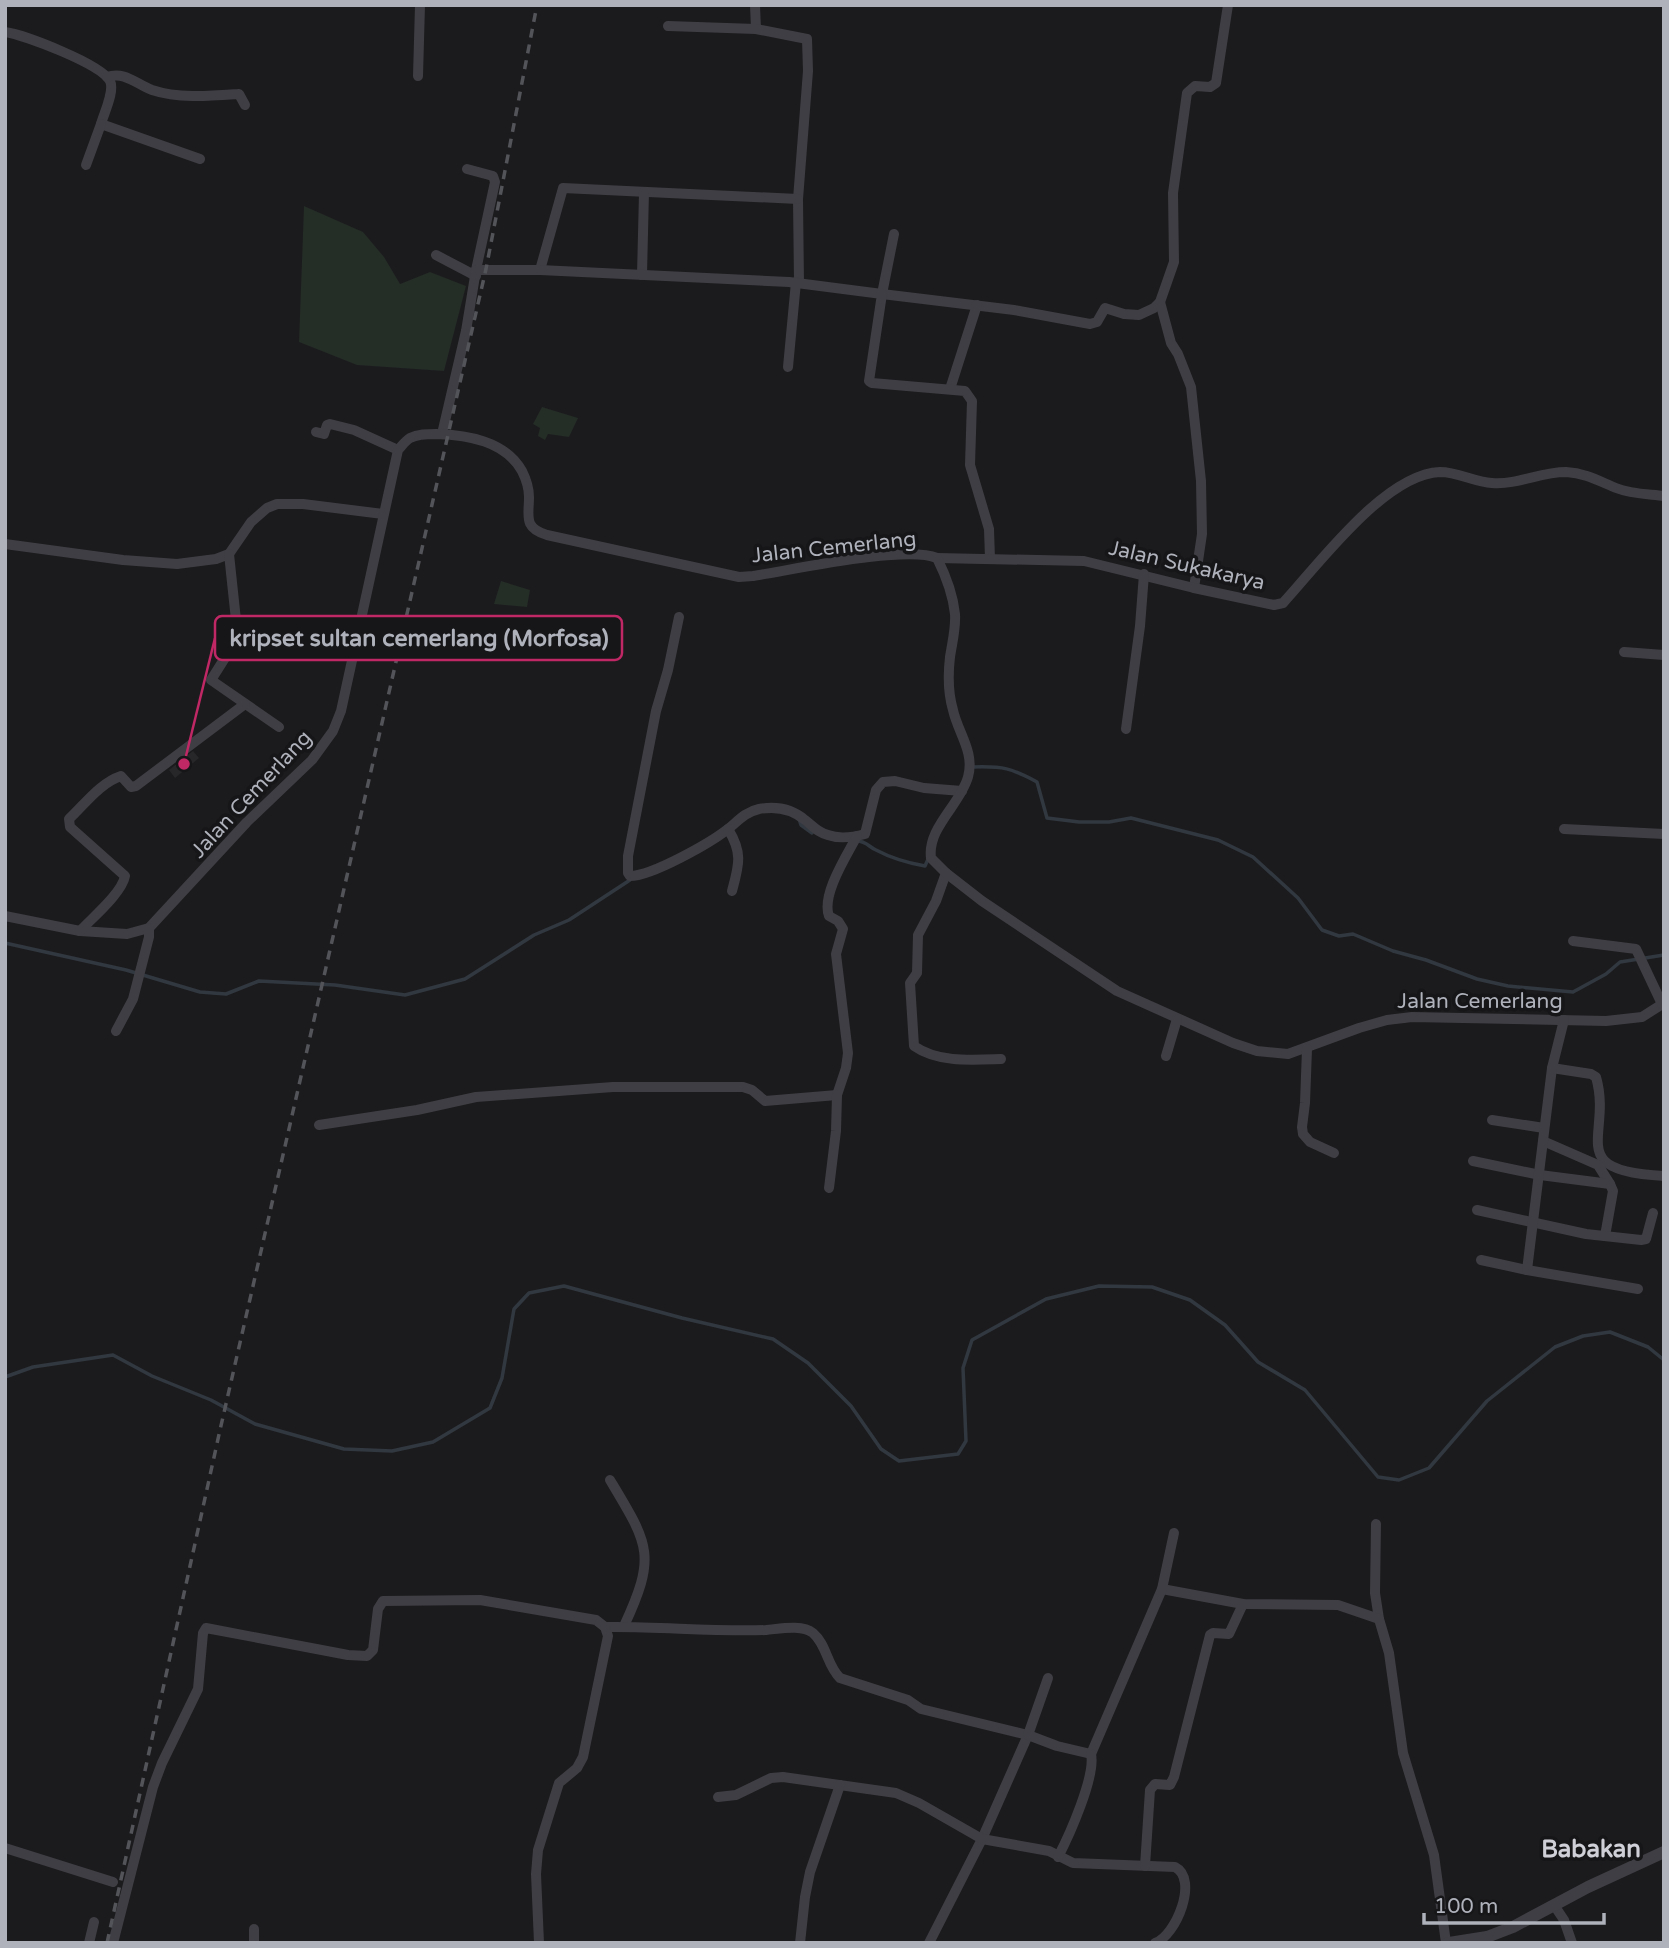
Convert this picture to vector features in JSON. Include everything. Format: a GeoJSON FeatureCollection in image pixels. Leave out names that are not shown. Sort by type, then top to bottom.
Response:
{"type":"FeatureCollection","features":[{"type":"Feature","properties":{"kind":"street"},"geometry":{"type":"LineString","coordinates":[[418,76],[420,5]]}},
{"type":"Feature","properties":{"kind":"street"},"geometry":{"type":"LineString","coordinates":[[755,5],[756,29]]}},
{"type":"Feature","properties":{"kind":"street"},"geometry":{"type":"LineString","coordinates":[[436,255],[476,273],[540,270],[797,283],[977,305],[1090,324],[1097,321],[1105,309],[1139,315],[1160,302],[1174,262],[1173,193],[1186,93],[1195,86],[1210,87],[1216,83],[1228,5]]}},
{"type":"Feature","properties":{"kind":"street"},"geometry":{"type":"LineString","coordinates":[[668,26],[756,29],[804,37],[808,41],[798,199],[797,283],[788,368]]}},
{"type":"Feature","properties":{"kind":"street"},"geometry":{"type":"LineString","coordinates":[[5,32],[44,43],[83,61],[111,81],[101,124],[86,165]]}},
{"type":"Feature","properties":{"kind":"street"},"geometry":{"type":"LineString","coordinates":[[107,77],[117,74],[153,91],[184,96],[239,94],[245,105]]}},
{"type":"Feature","properties":{"kind":"street"},"geometry":{"type":"LineString","coordinates":[[101,124],[200,159]]}},
{"type":"Feature","properties":{"kind":"street"},"geometry":{"type":"LineString","coordinates":[[442,435],[495,179],[493,176],[467,169]]}},
{"type":"Feature","properties":{"kind":"street"},"geometry":{"type":"LineString","coordinates":[[540,270],[564,188],[798,199]]}},
{"type":"Feature","properties":{"kind":"street"},"geometry":{"type":"LineString","coordinates":[[642,275],[644,192]]}},
{"type":"Feature","properties":{"kind":"street"},"geometry":{"type":"LineString","coordinates":[[894,234],[869,380],[872,383],[965,391],[971,397],[970,465],[987,520],[990,559]]}},
{"type":"Feature","properties":{"kind":"street"},"geometry":{"type":"LineString","coordinates":[[1160,302],[1171,343],[1191,387],[1201,481],[1202,534],[1194,588]]}},
{"type":"Feature","properties":{"kind":"street"},"geometry":{"type":"LineString","coordinates":[[950,389],[977,305]]}},
{"type":"Feature","properties":{"kind":"street"},"geometry":{"type":"LineString","coordinates":[[316,432],[324,434],[330,424],[354,430],[398,450]]}},
{"type":"Feature","properties":{"kind":"street","name":"Jalan Cemerlang"},"geometry":{"type":"LineString","coordinates":[[149,928],[247,822],[312,760],[333,732],[341,711],[398,450],[408,439],[419,435],[442,435],[478,439],[506,453],[520,469],[528,485],[529,521],[539,533],[547,535],[739,577],[863,559],[918,555],[937,558],[951,595],[955,615],[950,656],[950,693],[953,712],[969,751],[970,766],[962,791],[932,840],[932,858],[946,873],[982,901],[1117,991],[1177,1019],[1257,1051],[1288,1054],[1387,1020],[1412,1017],[1606,1021],[1642,1017],[1663,1003]]}},
{"type":"Feature","properties":{"kind":"street","name":"Jalan Sukakarya"},"geometry":{"type":"LineString","coordinates":[[937,558],[1084,561],[1266,604],[1283,603],[1334,545],[1385,497],[1414,478],[1438,472],[1504,484],[1548,474],[1577,473],[1628,491],[1664,496]]}},
{"type":"Feature","properties":{"kind":"street"},"geometry":{"type":"LineString","coordinates":[[5,544],[123,560],[177,564],[216,559],[229,554],[251,522],[267,508],[277,504],[303,504],[383,514]]}},
{"type":"Feature","properties":{"kind":"street"},"geometry":{"type":"LineString","coordinates":[[229,554],[236,620],[230,650],[211,680],[279,727]]}},
{"type":"Feature","properties":{"kind":"street"},"geometry":{"type":"LineString","coordinates":[[1126,729],[1144,574]]}},
{"type":"Feature","properties":{"kind":"street"},"geometry":{"type":"LineString","coordinates":[[679,617],[649,743],[628,856],[628,873],[634,876],[641,874],[693,851],[751,812],[773,808],[797,814],[816,830],[827,835],[857,836],[865,834],[876,790],[883,782],[895,781],[924,788],[962,791]]}},
{"type":"Feature","properties":{"kind":"street"},"geometry":{"type":"LineString","coordinates":[[1624,652],[1664,655]]}},
{"type":"Feature","properties":{"kind":"street"},"geometry":{"type":"LineString","coordinates":[[80,931],[117,892],[125,881],[125,876],[70,827],[69,819],[101,787],[116,777],[121,776],[131,786],[136,786],[246,704]]}},
{"type":"Feature","properties":{"kind":"street"},"geometry":{"type":"LineString","coordinates":[[729,829],[738,848],[740,860],[732,891]]}},
{"type":"Feature","properties":{"kind":"street"},"geometry":{"type":"LineString","coordinates":[[1564,829],[1664,834]]}},
{"type":"Feature","properties":{"kind":"street"},"geometry":{"type":"LineString","coordinates":[[829,1188],[837,1095],[848,1053],[836,954],[843,929],[829,916],[827,906],[834,881],[857,836]]}},
{"type":"Feature","properties":{"kind":"street"},"geometry":{"type":"LineString","coordinates":[[946,873],[936,901],[918,935],[917,973],[910,982],[914,1046],[960,1060],[1000,1059]]}},
{"type":"Feature","properties":{"kind":"street"},"geometry":{"type":"LineString","coordinates":[[5,916],[80,931],[127,934],[149,928],[133,999],[116,1031]]}},
{"type":"Feature","properties":{"kind":"street"},"geometry":{"type":"LineString","coordinates":[[1573,941],[1636,949],[1663,1003]]}},
{"type":"Feature","properties":{"kind":"street"},"geometry":{"type":"LineString","coordinates":[[1166,1056],[1177,1019]]}},
{"type":"Feature","properties":{"kind":"street"},"geometry":{"type":"LineString","coordinates":[[1527,1270],[1552,1068],[1564,1020]]}},
{"type":"Feature","properties":{"kind":"street"},"geometry":{"type":"LineString","coordinates":[[1307,1049],[1302,1127],[1310,1142],[1334,1153]]}},
{"type":"Feature","properties":{"kind":"street"},"geometry":{"type":"LineString","coordinates":[[1552,1068],[1596,1077],[1599,1099],[1597,1149],[1604,1160],[1638,1175],[1664,1176]]}},
{"type":"Feature","properties":{"kind":"street"},"geometry":{"type":"LineString","coordinates":[[319,1125],[417,1110],[464,1098],[613,1087],[743,1087],[752,1090],[765,1101],[837,1095]]}},
{"type":"Feature","properties":{"kind":"street"},"geometry":{"type":"LineString","coordinates":[[1492,1120],[1544,1128]]}},
{"type":"Feature","properties":{"kind":"street"},"geometry":{"type":"LineString","coordinates":[[1543,1141],[1598,1165],[1613,1191],[1605,1236]]}},
{"type":"Feature","properties":{"kind":"street"},"geometry":{"type":"LineString","coordinates":[[1473,1161],[1540,1175],[1610,1184]]}},
{"type":"Feature","properties":{"kind":"street"},"geometry":{"type":"LineString","coordinates":[[1477,1210],[1533,1224],[1641,1240],[1646,1239],[1653,1213]]}},
{"type":"Feature","properties":{"kind":"street"},"geometry":{"type":"LineString","coordinates":[[1481,1260],[1638,1289]]}},
{"type":"Feature","properties":{"kind":"street"},"geometry":{"type":"LineString","coordinates":[[610,1480],[633,1516],[642,1536],[646,1556],[638,1597],[625,1626]]}},
{"type":"Feature","properties":{"kind":"street"},"geometry":{"type":"LineString","coordinates":[[1376,1524],[1375,1593],[1379,1619],[1390,1653],[1403,1753],[1434,1856],[1447,1943],[1487,1937],[1513,1927],[1664,1852]]}},
{"type":"Feature","properties":{"kind":"street"},"geometry":{"type":"LineString","coordinates":[[1058,1857],[1079,1809],[1092,1763],[1091,1754],[1162,1588],[1174,1533]]}},
{"type":"Feature","properties":{"kind":"street"},"geometry":{"type":"LineString","coordinates":[[1162,1588],[1243,1604],[1338,1605],[1379,1619]]}},
{"type":"Feature","properties":{"kind":"street"},"geometry":{"type":"LineString","coordinates":[[113,1943],[153,1787],[198,1689],[203,1633],[206,1628],[348,1656],[367,1656],[373,1650],[378,1609],[383,1601],[480,1600],[596,1620],[605,1627],[608,1636],[583,1757],[577,1768],[559,1783],[538,1850],[536,1874],[539,1943]]}},
{"type":"Feature","properties":{"kind":"street"},"geometry":{"type":"LineString","coordinates":[[1144,1866],[1150,1790],[1156,1784],[1170,1784],[1174,1777],[1210,1635],[1229,1634],[1243,1604]]}},
{"type":"Feature","properties":{"kind":"street"},"geometry":{"type":"LineString","coordinates":[[605,1627],[662,1630],[802,1628],[813,1633],[827,1654],[833,1672],[840,1678],[908,1700],[921,1709],[1028,1735],[1057,1746],[1091,1754]]}},
{"type":"Feature","properties":{"kind":"street"},"geometry":{"type":"LineString","coordinates":[[929,1943],[982,1839],[1028,1735],[1048,1678]]}},
{"type":"Feature","properties":{"kind":"street"},"geometry":{"type":"LineString","coordinates":[[718,1797],[736,1795],[771,1778],[783,1777],[896,1793],[982,1839],[1049,1851],[1073,1863],[1091,1866],[1175,1867],[1180,1870],[1186,1887],[1182,1909],[1164,1940],[1155,1943]]}},
{"type":"Feature","properties":{"kind":"street"},"geometry":{"type":"LineString","coordinates":[[800,1943],[810,1872],[840,1785]]}},
{"type":"Feature","properties":{"kind":"street"},"geometry":{"type":"LineString","coordinates":[[5,1848],[113,1882]]}},
{"type":"Feature","properties":{"kind":"street"},"geometry":{"type":"LineString","coordinates":[[1554,1905],[1564,1920],[1572,1943]]}},
{"type":"Feature","properties":{"kind":"street"},"geometry":{"type":"LineString","coordinates":[[89,1943],[94,1922]]}},
{"type":"Feature","properties":{"kind":"street"},"geometry":{"type":"LineString","coordinates":[[254,1929],[254,1943]]}},
{"type":"Feature","properties":{"kind":"shaded area"},"geometry":{"type":"Polygon","coordinates":[[[304,206],[363,232],[384,257],[400,284],[430,272],[466,286],[444,371],[357,365],[299,342],[304,206]]]}},
{"type":"Feature","properties":{"kind":"shaded area"},"geometry":{"type":"Polygon","coordinates":[[[542,407],[578,418],[569,437],[548,434],[545,440],[538,436],[540,428],[533,424],[542,407]]]}},
{"type":"Feature","properties":{"kind":"shaded area"},"geometry":{"type":"Polygon","coordinates":[[[501,581],[530,590],[527,607],[494,604],[501,581]]]}},
{"type":"Feature","properties":{"kind":"shaded area"},"geometry":{"type":"Polygon","coordinates":[[[193,751],[199,758],[175,778],[169,770],[193,751]]]}},
{"type":"Feature","properties":{"kind":"waterway"},"geometry":{"type":"LineString","coordinates":[[972,769],[1006,769],[1037,782],[1047,818],[1079,822],[1109,822],[1131,818],[1218,840],[1253,857],[1298,898],[1322,930],[1339,936],[1353,934],[1393,951],[1477,979],[1508,986],[1573,992],[1606,974],[1620,962],[1664,955]]}},
{"type":"Feature","properties":{"kind":"waterway"},"geometry":{"type":"LineString","coordinates":[[799,819],[801,825],[812,833]]}},
{"type":"Feature","properties":{"kind":"waterway"},"geometry":{"type":"LineString","coordinates":[[857,841],[894,858],[919,865],[925,866],[929,857]]}},
{"type":"Feature","properties":{"kind":"waterway"},"geometry":{"type":"LineString","coordinates":[[5,943],[126,970],[200,992],[226,994],[259,981],[335,985],[405,995],[465,979],[534,935],[569,920],[630,880]]}},
{"type":"Feature","properties":{"kind":"waterway"},"geometry":{"type":"LineString","coordinates":[[5,1377],[33,1367],[113,1355],[152,1376],[211,1400],[255,1424],[344,1449],[392,1451],[433,1442],[490,1408],[502,1378],[514,1309],[529,1293],[564,1286],[773,1339],[808,1363],[851,1406],[881,1449],[899,1461],[958,1454],[966,1441],[963,1368],[972,1340],[1046,1299],[1099,1286],[1152,1287],[1190,1300],[1225,1325],[1258,1362],[1305,1390],[1378,1477],[1399,1480],[1429,1468],[1487,1401],[1555,1347],[1583,1336],[1610,1332],[1648,1347],[1664,1360]]}},
{"type":"Feature","properties":{"kind":"railway"},"geometry":{"type":"LineString","coordinates":[[107,1943],[220,1430],[486,269],[537,5]]}},
{"type":"Feature","properties":{"kind":"place","name":"kripset sultan cemerlang (Morfosa)"},"geometry":{"type":"Point","coordinates":[184,764]}},
{"type":"Feature","properties":{"kind":"district","name":"Babakan"},"geometry":{"type":"Point","coordinates":[1591,1849]}}]}
